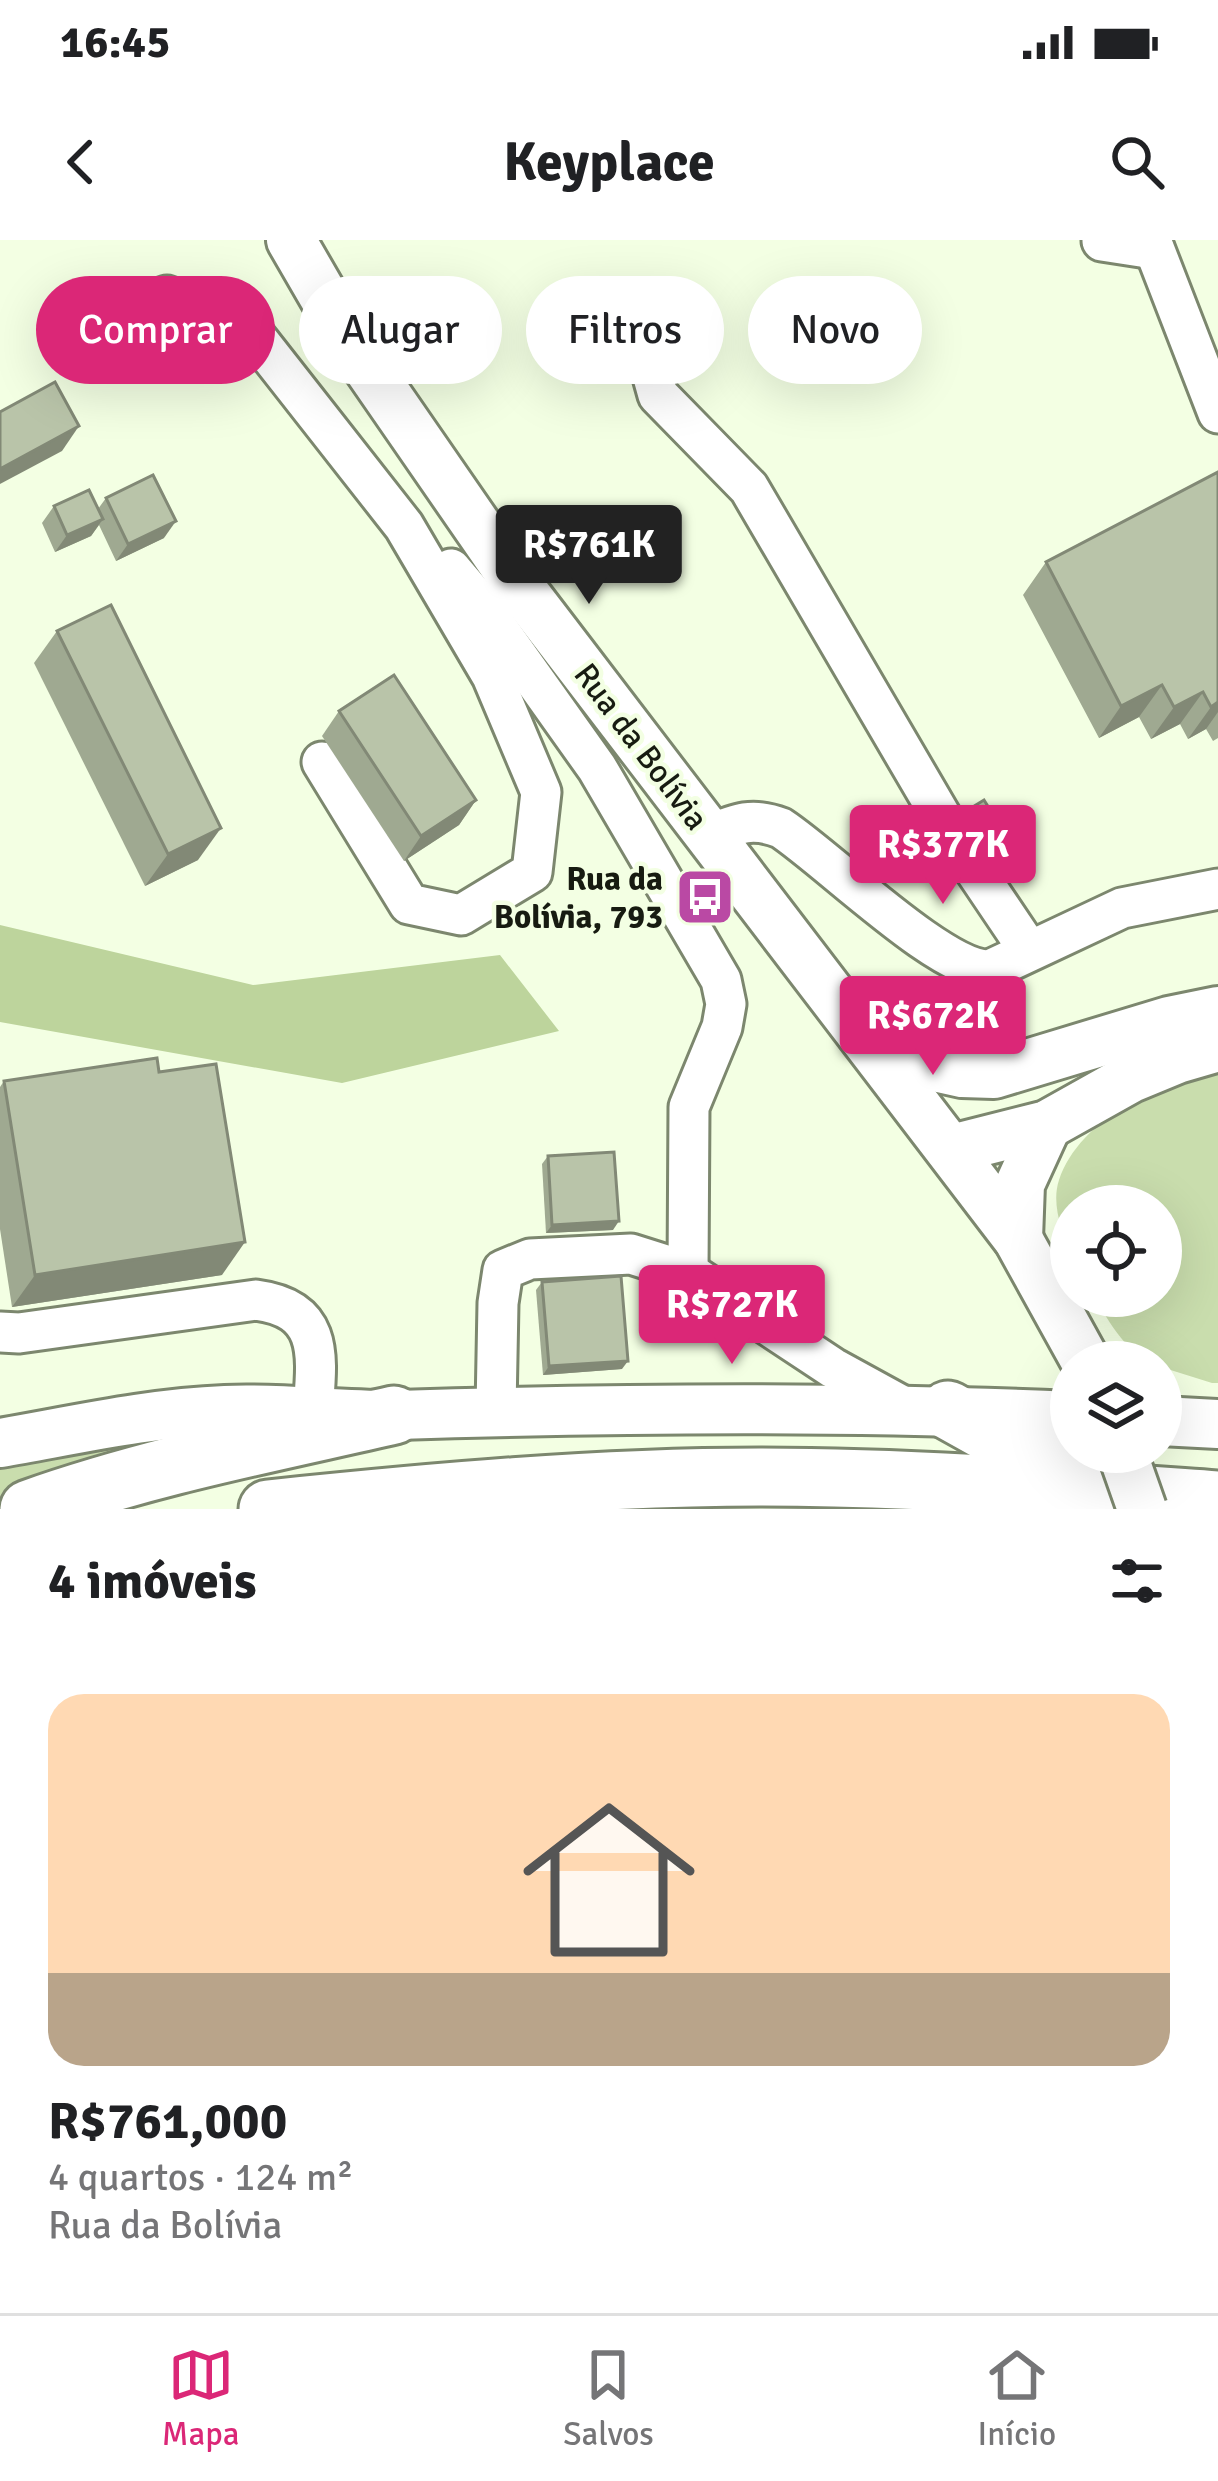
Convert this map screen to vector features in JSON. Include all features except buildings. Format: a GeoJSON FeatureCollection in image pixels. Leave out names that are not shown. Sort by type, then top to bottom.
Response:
{"type":"FeatureCollection","features":[{"type":"Feature","properties":{"kind":"highway"},"geometry":{"type":"LineString","coordinates":[[927,1409],[1119,1484]]}},
{"type":"Feature","properties":{"kind":"highway"},"geometry":{"type":"LineString","coordinates":[[29,1509],[197,1461],[394,1415]]}},
{"type":"Feature","properties":{"kind":"highway"},"geometry":{"type":"LineString","coordinates":[[268,1509],[464,1489],[761,1477],[1119,1484],[1218,1500]]}},
{"type":"Feature","properties":{"kind":"main road","name":"Rua da Bolívia"},"geometry":{"type":"LineString","coordinates":[[290,240],[350,342],[432,465],[513,578],[949,1144],[1018,1239],[1075,1341]]}},
{"type":"Feature","properties":{"kind":"main road"},"geometry":{"type":"LineString","coordinates":[[840,1004],[905,1054],[962,1073],[994,1074],[1169,1021],[1218,1011]]}},
{"type":"Feature","properties":{"kind":"main road"},"geometry":{"type":"LineString","coordinates":[[994,1074],[959,1113],[949,1144],[1047,1125],[1131,1078],[1218,1047]]}},
{"type":"Feature","properties":{"kind":"main road"},"geometry":{"type":"LineString","coordinates":[[1018,1239],[1020,1184],[1047,1125]]}},
{"type":"Feature","properties":{"kind":"main road"},"geometry":{"type":"LineString","coordinates":[[0,1443],[153,1416],[228,1409],[394,1415],[496,1409],[927,1409],[1050,1415]]}},
{"type":"Feature","properties":{"kind":"main road"},"geometry":{"type":"LineString","coordinates":[[1182,1422],[1218,1424]]}},
{"type":"Feature","properties":{"kind":"street"},"geometry":{"type":"LineString","coordinates":[[1102,241],[1153,244],[1218,413]]}},
{"type":"Feature","properties":{"kind":"street"},"geometry":{"type":"LineString","coordinates":[[275,362],[404,526],[491,676],[541,792],[532,872],[461,914],[409,904],[322,762]]}},
{"type":"Feature","properties":{"kind":"street"},"geometry":{"type":"LineString","coordinates":[[655,384],[658,395],[748,488],[956,842],[1028,949]]}},
{"type":"Feature","properties":{"kind":"street"},"geometry":{"type":"LineString","coordinates":[[404,526],[438,554],[479,602],[597,768],[721,980],[726,1004],[722,1027],[689,1107],[688,1272]]}},
{"type":"Feature","properties":{"kind":"street"},"geometry":{"type":"LineString","coordinates":[[710,835],[742,821],[762,820],[781,828],[914,933],[972,969],[989,970],[1122,908],[1218,890]]}},
{"type":"Feature","properties":{"kind":"street"},"geometry":{"type":"LineString","coordinates":[[496,1409],[503,1270],[530,1259],[631,1254],[688,1272],[833,1367],[927,1409]]}},
{"type":"Feature","properties":{"kind":"street"},"geometry":{"type":"LineString","coordinates":[[0,1332],[256,1300],[278,1303],[297,1316],[318,1350],[313,1412]]}},
{"type":"Feature","properties":{"kind":"green space"},"geometry":{"type":"Polygon","coordinates":[[[0,925],[253,985],[500,955],[559,1031],[342,1083],[0,1022],[0,925]]]}},
{"type":"Feature","properties":{"kind":"green space"},"geometry":{"type":"Polygon","coordinates":[[[1218,1068],[1218,1383],[1182,1374],[1182,1341],[1124,1341],[1107,1317],[1182,1317],[1182,1185],[1058,1185],[1070,1158],[1103,1121],[1171,1083],[1218,1068]]]}},
{"type":"Feature","properties":{"kind":"green space"},"geometry":{"type":"Polygon","coordinates":[[[223,1429],[0,1496],[0,1465],[223,1429]]]}},
{"type":"Feature","properties":{"kind":"place","name":"Rua da Bolívia, 793"},"geometry":{"type":"Point","coordinates":[705,897]}}]}
